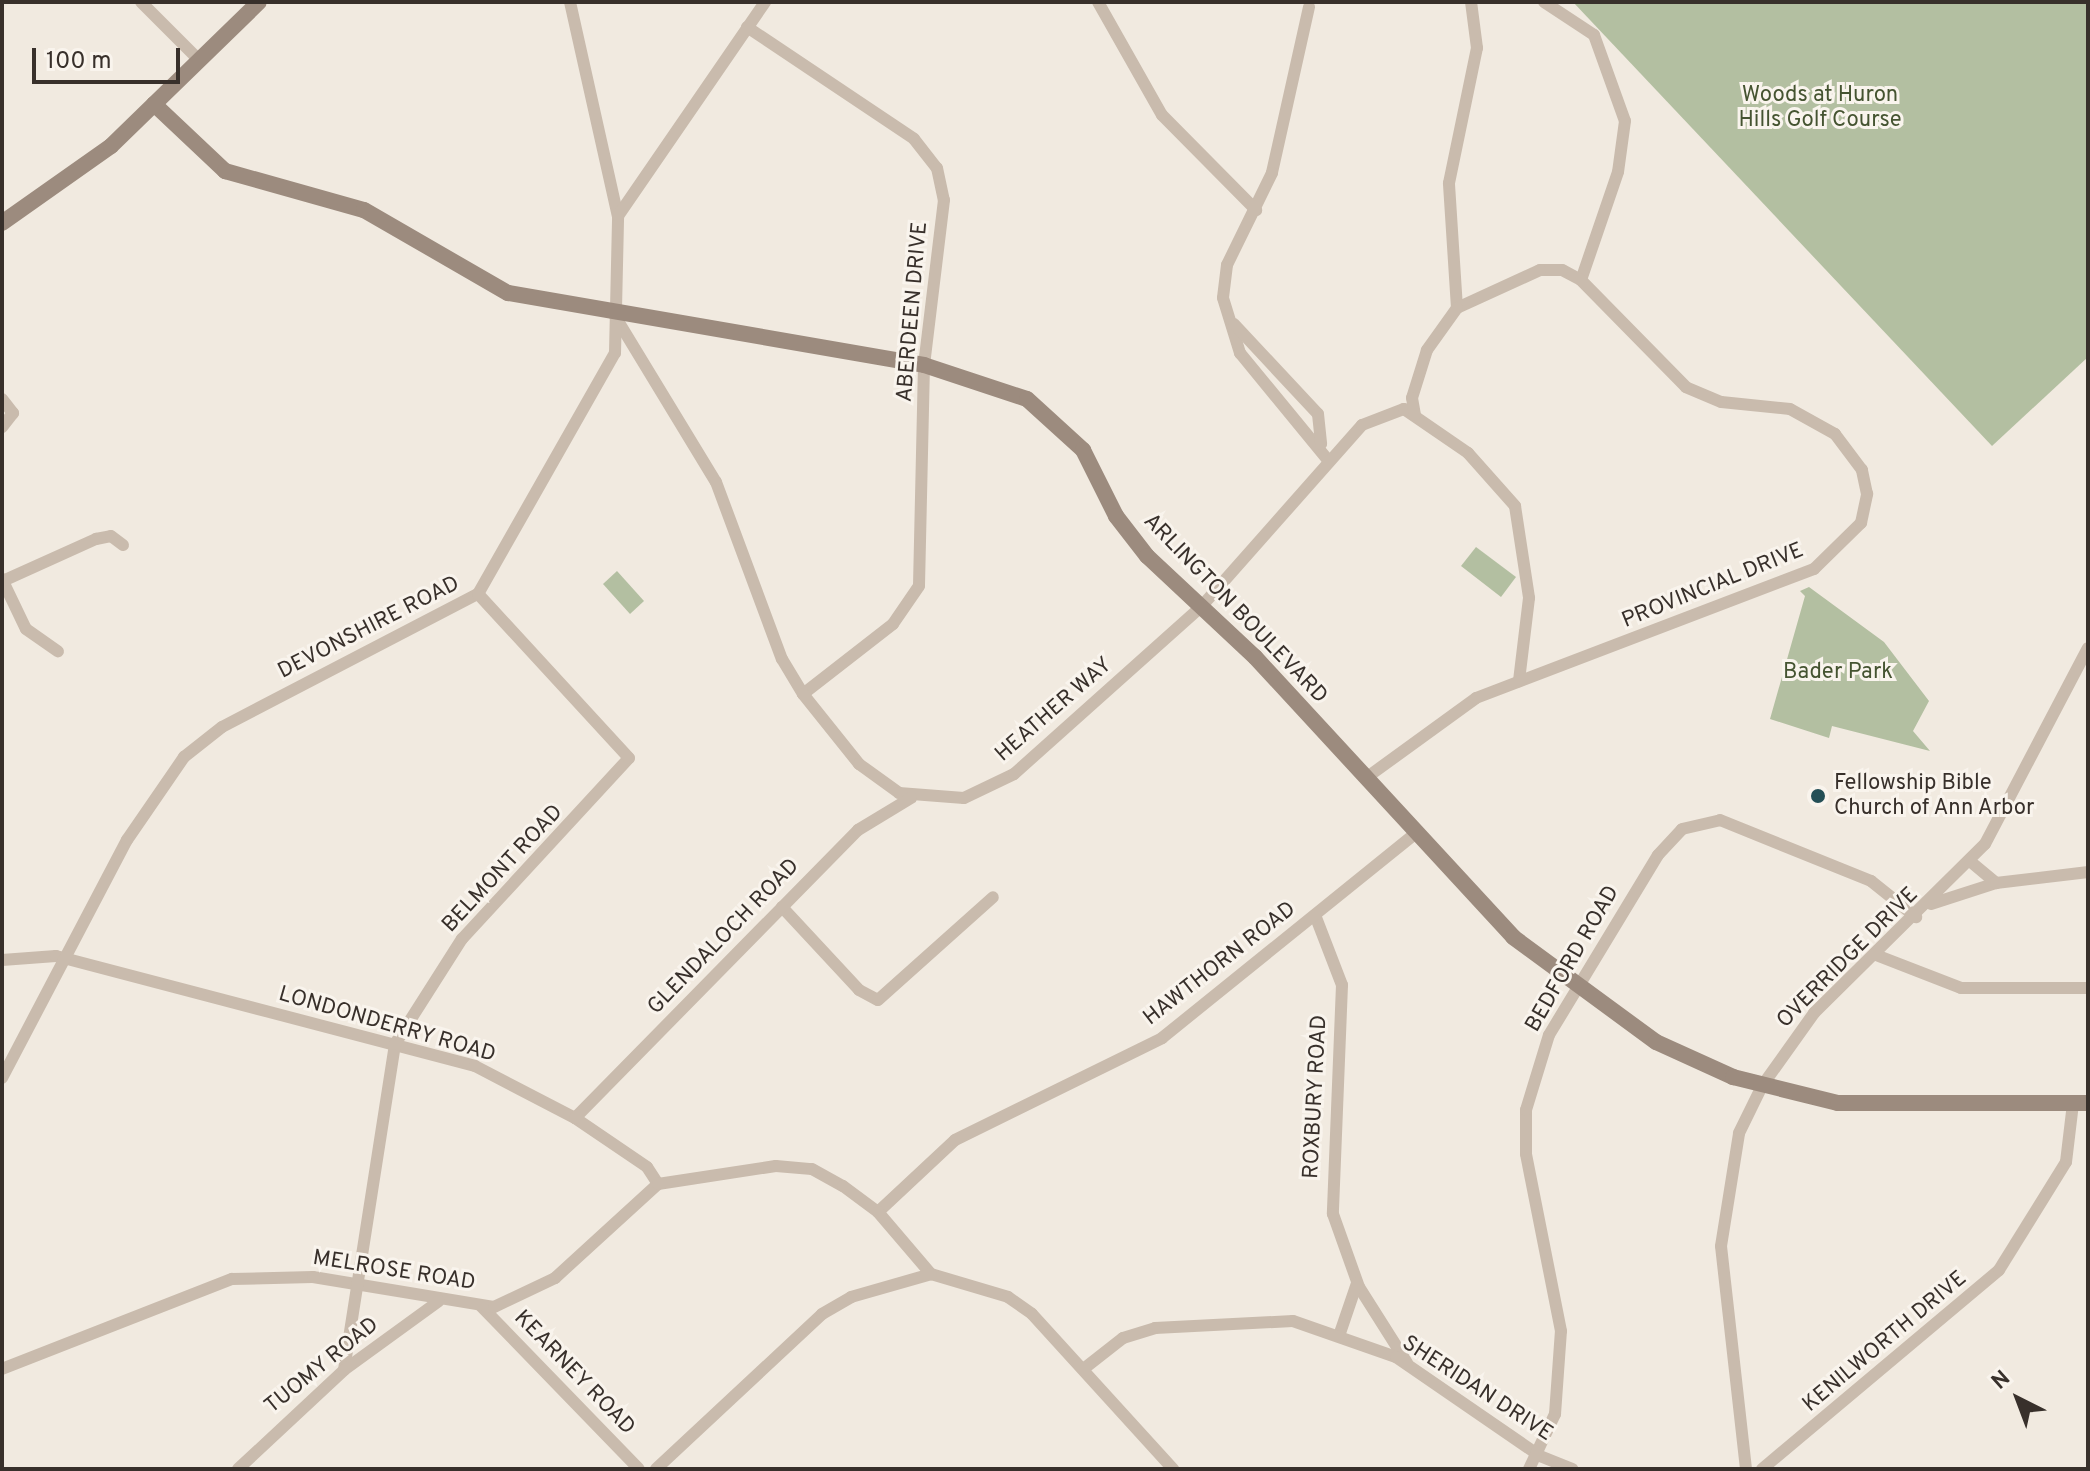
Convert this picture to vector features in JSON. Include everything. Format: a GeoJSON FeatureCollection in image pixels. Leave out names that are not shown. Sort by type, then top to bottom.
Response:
{"type":"FeatureCollection","features":[{"type":"Feature","properties":{"kind":"street"},"geometry":{"type":"LineString","coordinates":[[141,2],[199,60]]}},
{"type":"Feature","properties":{"kind":"street"},"geometry":{"type":"LineString","coordinates":[[2,223],[90,163],[259,2]]}},
{"type":"Feature","properties":{"kind":"street","name":"DEVONSHIRE ROAD"},"geometry":{"type":"LineString","coordinates":[[2,1078],[127,840],[184,757],[222,727],[478,594],[615,353],[618,216],[570,2]]}},
{"type":"Feature","properties":{"kind":"street"},"geometry":{"type":"LineString","coordinates":[[618,216],[765,2]]}},
{"type":"Feature","properties":{"kind":"street"},"geometry":{"type":"LineString","coordinates":[[1098,2],[1162,115],[1256,210]]}},
{"type":"Feature","properties":{"kind":"street"},"geometry":{"type":"LineString","coordinates":[[1457,308],[1449,183],[1477,48],[1471,2]]}},
{"type":"Feature","properties":{"kind":"street"},"geometry":{"type":"LineString","coordinates":[[1519,681],[1529,598],[1515,506],[1468,453],[1415,415],[1412,398],[1427,350],[1457,308],[1540,270],[1581,280],[1618,172],[1625,121],[1613,72],[1594,35],[1544,2]]}},
{"type":"Feature","properties":{"kind":"street"},"geometry":{"type":"LineString","coordinates":[[1309,7],[1294,82],[1256,210],[1223,279],[1230,319],[1252,370],[1321,444],[1328,460]]}},
{"type":"Feature","properties":{"kind":"street","name":"ABERDEEN DRIVE"},"geometry":{"type":"LineString","coordinates":[[747,27],[892,122],[937,168],[944,200],[924,365],[919,586],[893,624],[803,694]]}},
{"type":"Feature","properties":{"kind":"street","name":"ARLINGTON BOULEVARD"},"geometry":{"type":"LineString","coordinates":[[154,104],[208,159],[240,179],[364,210],[508,293],[615,316],[924,365],[994,384],[1052,415],[1088,457],[1130,537],[1366,778],[1513,937],[1577,988],[1656,1042],[1762,1086],[1868,1106],[2080,1103]]}},
{"type":"Feature","properties":{"kind":"street","name":"PROVINCIAL DRIVE"},"geometry":{"type":"LineString","coordinates":[[1366,778],[1445,714],[1519,681],[1814,569],[1861,523],[1867,494],[1862,470],[1835,434],[1790,409],[1721,402],[1686,387],[1581,280]]}},
{"type":"Feature","properties":{"kind":"street"},"geometry":{"type":"LineString","coordinates":[[615,316],[716,482],[782,659],[803,694],[859,764],[911,798]]}},
{"type":"Feature","properties":{"kind":"street"},"geometry":{"type":"LineString","coordinates":[[2,399],[13,413],[2,427]]}},
{"type":"Feature","properties":{"kind":"street","name":"HEATHER WAY"},"geometry":{"type":"LineString","coordinates":[[911,798],[964,798],[1014,774],[1201,607],[1328,460],[1374,419],[1404,409],[1415,415]]}},
{"type":"Feature","properties":{"kind":"street"},"geometry":{"type":"LineString","coordinates":[[58,651],[26,629],[3,579],[96,539],[111,536],[123,545]]}},
{"type":"Feature","properties":{"kind":"street","name":"BELMONT ROAD"},"geometry":{"type":"LineString","coordinates":[[344,1370],[362,1283],[395,1044],[462,939],[629,758],[478,594]]}},
{"type":"Feature","properties":{"kind":"street","name":"OVERRIDGE DRIVE"},"geometry":{"type":"LineString","coordinates":[[1746,1469],[1721,1246],[1739,1133],[1762,1086],[1814,1013],[1971,862],[2005,813],[2088,648]]}},
{"type":"Feature","properties":{"kind":"street","name":"GLENDALOCH ROAD"},"geometry":{"type":"LineString","coordinates":[[575,1118],[858,830],[911,798]]}},
{"type":"Feature","properties":{"kind":"street","name":"BEDFORD ROAD"},"geometry":{"type":"LineString","coordinates":[[1529,1469],[1540,1456],[1555,1414],[1561,1331],[1526,1154],[1526,1110],[1549,1035],[1658,855],[1700,821],[1720,820],[1808,852],[1871,881],[1916,917]]}},
{"type":"Feature","properties":{"kind":"street","name":"HAWTHORN ROAD"},"geometry":{"type":"LineString","coordinates":[[878,1212],[955,1140],[1162,1038],[1416,833]]}},
{"type":"Feature","properties":{"kind":"street"},"geometry":{"type":"LineString","coordinates":[[1971,862],[1996,883]]}},
{"type":"Feature","properties":{"kind":"street"},"geometry":{"type":"LineString","coordinates":[[1928,905],[1996,883],[2088,872]]}},
{"type":"Feature","properties":{"kind":"street"},"geometry":{"type":"LineString","coordinates":[[782,907],[878,1000],[993,897]]}},
{"type":"Feature","properties":{"kind":"street","name":"ROXBURY ROAD"},"geometry":{"type":"LineString","coordinates":[[1315,915],[1342,985],[1329,1184],[1357,1283],[1409,1365]]}},
{"type":"Feature","properties":{"kind":"street"},"geometry":{"type":"LineString","coordinates":[[1876,955],[1961,988],[2088,988]]}},
{"type":"Feature","properties":{"kind":"street","name":"LONDONDERRY ROAD"},"geometry":{"type":"LineString","coordinates":[[2,960],[65,959],[475,1066],[575,1118],[647,1167],[658,1184]]}},
{"type":"Feature","properties":{"kind":"street","name":"KENILWORTH DRIVE"},"geometry":{"type":"LineString","coordinates":[[1762,1469],[1999,1270],[2066,1162],[2080,1103]]}},
{"type":"Feature","properties":{"kind":"street"},"geometry":{"type":"LineString","coordinates":[[658,1184],[776,1166],[812,1169],[878,1212],[931,1274]]}},
{"type":"Feature","properties":{"kind":"street","name":"MELROSE ROAD"},"geometry":{"type":"LineString","coordinates":[[2,1369],[232,1279],[362,1283],[439,1301],[480,1305],[527,1298],[555,1278],[658,1184]]}},
{"type":"Feature","properties":{"kind":"street"},"geometry":{"type":"LineString","coordinates":[[656,1469],[822,1314],[851,1297],[931,1274],[1008,1297],[1086,1367],[1173,1469]]}},
{"type":"Feature","properties":{"kind":"street"},"geometry":{"type":"LineString","coordinates":[[1340,1333],[1357,1283]]}},
{"type":"Feature","properties":{"kind":"street","name":"TUOMY ROAD"},"geometry":{"type":"LineString","coordinates":[[238,1469],[344,1370],[439,1301]]}},
{"type":"Feature","properties":{"kind":"street","name":"KEARNEY ROAD"},"geometry":{"type":"LineString","coordinates":[[480,1305],[639,1469]]}},
{"type":"Feature","properties":{"kind":"street","name":"SHERIDAN DRIVE"},"geometry":{"type":"LineString","coordinates":[[1086,1367],[1123,1338],[1155,1328],[1293,1321],[1340,1333],[1409,1365],[1540,1456],[1573,1469]]}},
{"type":"Feature","properties":{"kind":"green space","name":"Woods at Huron Hills Golf Course"},"geometry":{"type":"Polygon","coordinates":[[[1573,2],[2088,2],[2088,357],[1992,446],[1573,2]]]}},
{"type":"Feature","properties":{"kind":"green space"},"geometry":{"type":"Polygon","coordinates":[[[1476,547],[1516,577],[1501,597],[1461,566],[1476,547]]]}},
{"type":"Feature","properties":{"kind":"green space"},"geometry":{"type":"Polygon","coordinates":[[[617,571],[644,601],[630,614],[603,584],[617,571]]]}},
{"type":"Feature","properties":{"kind":"green space","name":"Bader Park"},"geometry":{"type":"Polygon","coordinates":[[[1809,587],[1884,642],[1929,701],[1913,731],[1930,751],[1832,726],[1829,738],[1770,719],[1805,596],[1800,591],[1809,587]]]}},
{"type":"Feature","properties":{"kind":"place","name":"Fellowship Bible Church of Ann Arbor"},"geometry":{"type":"Point","coordinates":[1818,796]}}]}
